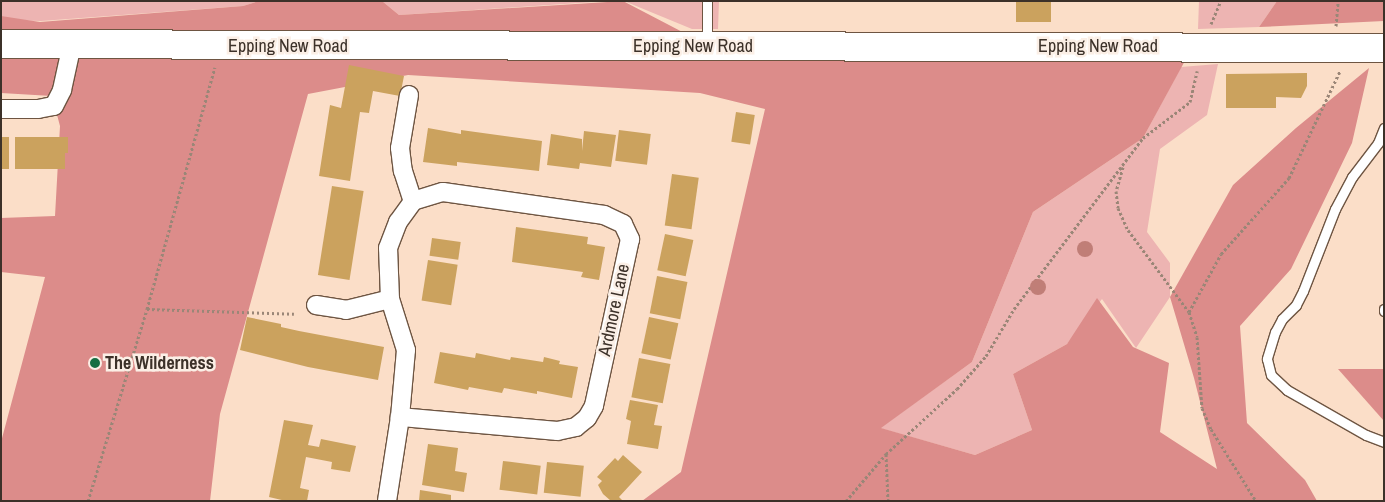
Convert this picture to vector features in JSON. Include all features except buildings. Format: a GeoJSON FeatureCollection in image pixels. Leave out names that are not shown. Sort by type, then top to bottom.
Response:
{"type":"FeatureCollection","features":[{"type":"Feature","properties":{"kind":"main road","name":"Epping New Road"},"geometry":{"type":"LineString","coordinates":[[1,44],[1384,48]]}},
{"type":"Feature","properties":{"kind":"street"},"geometry":{"type":"LineString","coordinates":[[1,109],[38,109],[54,106],[62,90],[72,44]]}},
{"type":"Feature","properties":{"kind":"street"},"geometry":{"type":"LineString","coordinates":[[387,501],[400,417],[406,350],[390,298],[388,248],[398,222],[413,201],[403,171],[400,148],[409,95]]}},
{"type":"Feature","properties":{"kind":"street","name":"Ardmore Lane"},"geometry":{"type":"LineString","coordinates":[[400,417],[557,431],[576,427],[587,418],[594,406],[630,239],[623,224],[604,215],[443,192],[413,201]]}},
{"type":"Feature","properties":{"kind":"street"},"geometry":{"type":"LineString","coordinates":[[316,305],[346,310],[390,298]]}},
{"type":"Feature","properties":{"kind":"lane"},"geometry":{"type":"LineString","coordinates":[[707,46],[708,1]]}},
{"type":"Feature","properties":{"kind":"lane"},"geometry":{"type":"LineString","coordinates":[[1384,128],[1378,143],[1352,177],[1335,210],[1303,292],[1296,305],[1282,319],[1275,332],[1267,359],[1271,375],[1287,390],[1315,408],[1384,442]]}},
{"type":"Feature","properties":{"kind":"path"},"geometry":{"type":"LineString","coordinates":[[1208,30],[1221,1]]}},
{"type":"Feature","properties":{"kind":"path"},"geometry":{"type":"LineString","coordinates":[[88,501],[147,309],[222,46]]}},
{"type":"Feature","properties":{"kind":"path"},"geometry":{"type":"LineString","coordinates":[[1189,312],[1221,254],[1289,178],[1351,48]]}},
{"type":"Feature","properties":{"kind":"path"},"geometry":{"type":"LineString","coordinates":[[846,501],[886,454],[957,389],[986,356],[1014,309],[1082,216],[1143,138],[1190,102],[1196,73],[1200,65]]}},
{"type":"Feature","properties":{"kind":"path"},"geometry":{"type":"LineString","coordinates":[[1124,164],[1116,191],[1118,208],[1128,230],[1189,312],[1197,337],[1202,408],[1211,429],[1256,501]]}},
{"type":"Feature","properties":{"kind":"path"},"geometry":{"type":"LineString","coordinates":[[147,309],[294,314]]}},
{"type":"Feature","properties":{"kind":"path"},"geometry":{"type":"LineString","coordinates":[[886,454],[888,501]]}},
{"type":"Feature","properties":{"kind":"shaded area"},"geometry":{"type":"Polygon","coordinates":[[[1,1],[259,1],[243,6],[41,21],[1,20],[1,1]]]}},
{"type":"Feature","properties":{"kind":"shaded area"},"geometry":{"type":"Polygon","coordinates":[[[259,1],[382,1],[399,15],[623,1],[715,49],[1193,46],[1143,138],[1033,212],[972,362],[881,428],[975,455],[1032,430],[1013,374],[1067,344],[1097,298],[1133,347],[1169,363],[1160,432],[1217,469],[1194,378],[1170,297],[1233,185],[1296,128],[1369,68],[1352,143],[1291,269],[1240,326],[1247,423],[1305,480],[1317,501],[642,501],[681,472],[765,109],[700,93],[408,75],[308,94],[220,414],[210,501],[1,501],[1,442],[45,277],[1,272],[1,218],[55,216],[60,126],[52,96],[1,93],[1,16],[40,22],[243,6],[259,1]]]}},
{"type":"Feature","properties":{"kind":"shaded area"},"geometry":{"type":"Polygon","coordinates":[[[382,1],[609,1],[399,15],[382,1]]]}},
{"type":"Feature","properties":{"kind":"shaded area"},"geometry":{"type":"Polygon","coordinates":[[[624,1],[719,1],[718,29],[692,29],[624,1]]]}},
{"type":"Feature","properties":{"kind":"shaded area"},"geometry":{"type":"Polygon","coordinates":[[[1199,1],[1277,1],[1259,27],[1198,29],[1199,1]]]}},
{"type":"Feature","properties":{"kind":"shaded area"},"geometry":{"type":"Polygon","coordinates":[[[1277,1],[1384,1],[1384,21],[1259,27],[1277,1]]]}},
{"type":"Feature","properties":{"kind":"shaded area"},"geometry":{"type":"Polygon","coordinates":[[[1218,64],[1207,115],[1160,149],[1147,232],[1170,263],[1170,297],[1136,348],[1102,299],[1067,344],[1013,374],[1032,430],[975,455],[880,428],[972,362],[1033,212],[1143,138],[1181,67],[1218,64]]]}},
{"type":"Feature","properties":{"kind":"shaded area"},"geometry":{"type":"Polygon","coordinates":[[[1338,369],[1384,369],[1384,421],[1338,369]]]}},
{"type":"Feature","properties":{"kind":"place","name":"The Wilderness"},"geometry":{"type":"Point","coordinates":[95,363]}}]}
